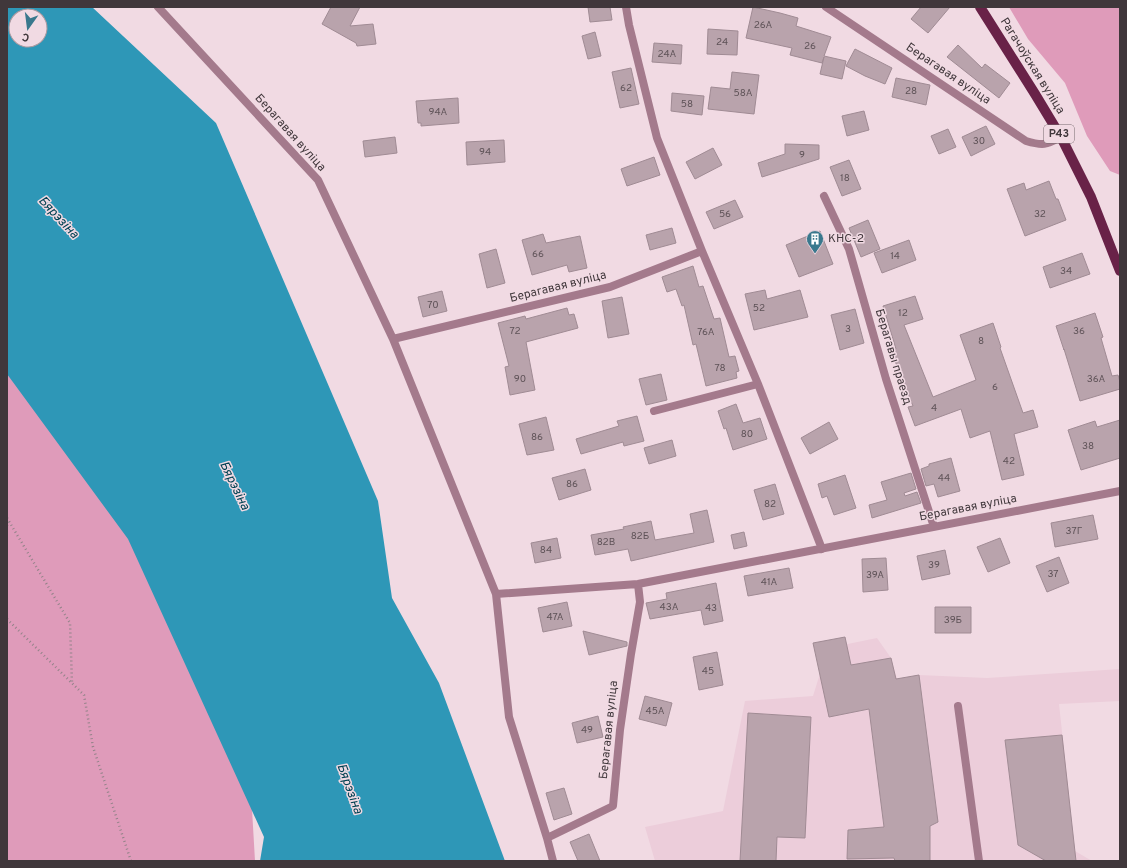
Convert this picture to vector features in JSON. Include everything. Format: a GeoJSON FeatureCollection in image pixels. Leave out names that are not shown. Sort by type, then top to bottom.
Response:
{"type":"FeatureCollection","features":[{"type":"Feature","properties":{"kind":"main road","name":"Рагачоўская вуліца"},"geometry":{"type":"LineString","coordinates":[[980,7],[1061,138],[1091,197],[1120,271]]}},
{"type":"Feature","properties":{"kind":"street","name":"Берагавая вуліца"},"geometry":{"type":"LineString","coordinates":[[158,7],[318,180],[393,339],[496,594],[509,717],[554,861]]}},
{"type":"Feature","properties":{"kind":"street"},"geometry":{"type":"LineString","coordinates":[[626,7],[629,25],[657,138],[702,251],[758,384],[822,549]]}},
{"type":"Feature","properties":{"kind":"street","name":"Берагавая вуліца"},"geometry":{"type":"LineString","coordinates":[[826,7],[1026,141],[1039,145],[1049,144],[1061,138]]}},
{"type":"Feature","properties":{"kind":"street","name":"Берагавы праезд"},"geometry":{"type":"LineString","coordinates":[[824,196],[849,249],[886,379],[934,527]]}},
{"type":"Feature","properties":{"kind":"street","name":"Берагавая вуліца"},"geometry":{"type":"LineString","coordinates":[[393,339],[610,287],[702,251]]}},
{"type":"Feature","properties":{"kind":"street"},"geometry":{"type":"LineString","coordinates":[[654,411],[758,384]]}},
{"type":"Feature","properties":{"kind":"street","name":"Берагавая вуліца"},"geometry":{"type":"LineString","coordinates":[[496,594],[638,584],[1120,491]]}},
{"type":"Feature","properties":{"kind":"street","name":"Берагавая вуліца"},"geometry":{"type":"LineString","coordinates":[[548,838],[613,806],[620,730],[640,602],[638,584]]}},
{"type":"Feature","properties":{"kind":"street"},"geometry":{"type":"LineString","coordinates":[[958,706],[979,861]]}},
{"type":"Feature","properties":{"kind":"path"},"geometry":{"type":"LineString","coordinates":[[7,518],[70,623],[72,683]]}},
{"type":"Feature","properties":{"kind":"path"},"geometry":{"type":"LineString","coordinates":[[7,619],[84,695],[93,747],[131,861]]}},
{"type":"Feature","properties":{"kind":"shaded area"},"geometry":{"type":"Polygon","coordinates":[[[1009,7],[1120,7],[1120,175],[1110,171],[1087,136],[1065,83],[1028,39],[1009,7]]]}},
{"type":"Feature","properties":{"kind":"shaded area"},"geometry":{"type":"Polygon","coordinates":[[[7,353],[142,539],[252,809],[255,861],[7,861],[7,353]]]}},
{"type":"Feature","properties":{"kind":"shaded area"},"geometry":{"type":"Polygon","coordinates":[[[877,638],[891,658],[897,679],[919,675],[987,678],[1120,669],[1120,701],[1059,704],[1075,851],[1092,861],[655,861],[645,827],[723,811],[745,701],[813,696],[828,648],[877,638]]]}},
{"type":"Feature","properties":{"kind":"water","name":"Бярэзіна"},"geometry":{"type":"Polygon","coordinates":[[[7,7],[92,7],[216,123],[378,501],[392,598],[439,683],[505,861],[260,861],[264,837],[128,539],[7,374],[7,7]]]}},
{"type":"Feature","properties":{"kind":"building"},"geometry":{"type":"Polygon","coordinates":[[[331,7],[360,7],[350,26],[373,24],[376,44],[357,46],[356,43],[322,24],[331,7]]]}},
{"type":"Feature","properties":{"kind":"building"},"geometry":{"type":"Polygon","coordinates":[[[588,7],[610,7],[612,20],[590,22],[588,7]]]}},
{"type":"Feature","properties":{"kind":"building"},"geometry":{"type":"Polygon","coordinates":[[[753,7],[798,18],[796,26],[831,37],[824,56],[846,61],[842,79],[820,74],[824,57],[822,63],[790,55],[792,48],[746,38],[753,7]]]}},
{"type":"Feature","properties":{"kind":"building"},"geometry":{"type":"Polygon","coordinates":[[[921,7],[950,7],[928,33],[911,19],[921,7]]]}},
{"type":"Feature","properties":{"kind":"building"},"geometry":{"type":"Polygon","coordinates":[[[708,29],[738,31],[737,55],[707,54],[708,29]]]}},
{"type":"Feature","properties":{"kind":"building"},"geometry":{"type":"Polygon","coordinates":[[[595,32],[601,56],[588,59],[582,36],[595,32]]]}},
{"type":"Feature","properties":{"kind":"building"},"geometry":{"type":"Polygon","coordinates":[[[654,43],[682,45],[681,64],[652,62],[654,43]]]}},
{"type":"Feature","properties":{"kind":"building"},"geometry":{"type":"Polygon","coordinates":[[[958,45],[982,68],[985,64],[1010,83],[999,98],[947,57],[958,45]]]}},
{"type":"Feature","properties":{"kind":"building"},"geometry":{"type":"Polygon","coordinates":[[[855,49],[892,68],[885,84],[846,66],[855,49]]]}},
{"type":"Feature","properties":{"kind":"building"},"geometry":{"type":"Polygon","coordinates":[[[631,68],[639,104],[620,108],[612,72],[631,68]]]}},
{"type":"Feature","properties":{"kind":"building"},"geometry":{"type":"Polygon","coordinates":[[[732,72],[759,75],[754,114],[708,109],[711,87],[730,89],[732,72]]]}},
{"type":"Feature","properties":{"kind":"building"},"geometry":{"type":"Polygon","coordinates":[[[896,78],[930,85],[926,105],[892,97],[896,78]]]}},
{"type":"Feature","properties":{"kind":"building"},"geometry":{"type":"Polygon","coordinates":[[[672,93],[704,96],[702,115],[671,111],[672,93]]]}},
{"type":"Feature","properties":{"kind":"building"},"geometry":{"type":"Polygon","coordinates":[[[458,98],[459,123],[421,126],[421,123],[418,123],[416,101],[458,98]]]}},
{"type":"Feature","properties":{"kind":"building"},"geometry":{"type":"Polygon","coordinates":[[[864,111],[869,130],[847,136],[842,116],[864,111]]]}},
{"type":"Feature","properties":{"kind":"building"},"geometry":{"type":"Polygon","coordinates":[[[986,126],[995,144],[971,156],[962,137],[986,126]]]}},
{"type":"Feature","properties":{"kind":"building"},"geometry":{"type":"Polygon","coordinates":[[[948,129],[956,147],[939,154],[931,136],[948,129]]]}},
{"type":"Feature","properties":{"kind":"building"},"geometry":{"type":"Polygon","coordinates":[[[395,137],[397,153],[365,157],[363,141],[395,137]]]}},
{"type":"Feature","properties":{"kind":"building"},"geometry":{"type":"Polygon","coordinates":[[[504,140],[505,162],[467,165],[466,142],[504,140]]]}},
{"type":"Feature","properties":{"kind":"building"},"geometry":{"type":"Polygon","coordinates":[[[785,144],[819,145],[819,159],[762,177],[758,163],[785,154],[785,144]]]}},
{"type":"Feature","properties":{"kind":"building"},"geometry":{"type":"Polygon","coordinates":[[[713,148],[722,165],[695,179],[686,162],[713,148]]]}},
{"type":"Feature","properties":{"kind":"building"},"geometry":{"type":"Polygon","coordinates":[[[654,157],[660,175],[627,186],[621,169],[654,157]]]}},
{"type":"Feature","properties":{"kind":"building"},"geometry":{"type":"Polygon","coordinates":[[[849,160],[861,189],[842,196],[830,167],[849,160]]]}},
{"type":"Feature","properties":{"kind":"building"},"geometry":{"type":"Polygon","coordinates":[[[1049,181],[1066,220],[1025,236],[1007,189],[1024,183],[1026,190],[1049,181]]]}},
{"type":"Feature","properties":{"kind":"building"},"geometry":{"type":"Polygon","coordinates":[[[735,200],[743,217],[714,229],[706,212],[735,200]]]}},
{"type":"Feature","properties":{"kind":"building"},"geometry":{"type":"Polygon","coordinates":[[[868,220],[880,249],[861,257],[849,228],[868,220]]]}},
{"type":"Feature","properties":{"kind":"building"},"geometry":{"type":"Polygon","coordinates":[[[672,228],[676,243],[650,250],[646,235],[672,228]]]}},
{"type":"Feature","properties":{"kind":"building","name":"КНС-2"},"geometry":{"type":"Polygon","coordinates":[[[820,231],[833,264],[799,277],[786,245],[820,231]]]}},
{"type":"Feature","properties":{"kind":"building"},"geometry":{"type":"Polygon","coordinates":[[[543,234],[546,243],[580,236],[587,268],[569,272],[567,265],[532,275],[522,240],[543,234]]]}},
{"type":"Feature","properties":{"kind":"building"},"geometry":{"type":"Polygon","coordinates":[[[909,240],[916,260],[882,273],[874,253],[909,240]]]}},
{"type":"Feature","properties":{"kind":"building"},"geometry":{"type":"Polygon","coordinates":[[[496,249],[505,283],[487,288],[479,254],[496,249]]]}},
{"type":"Feature","properties":{"kind":"building"},"geometry":{"type":"Polygon","coordinates":[[[1082,253],[1090,274],[1050,288],[1043,267],[1082,253]]]}},
{"type":"Feature","properties":{"kind":"building"},"geometry":{"type":"Polygon","coordinates":[[[693,266],[699,287],[703,286],[714,319],[720,318],[729,357],[735,356],[739,371],[736,372],[737,378],[706,386],[696,344],[693,345],[684,305],[682,306],[676,289],[667,292],[662,277],[693,266]]]}},
{"type":"Feature","properties":{"kind":"building"},"geometry":{"type":"Polygon","coordinates":[[[765,290],[767,299],[800,290],[808,317],[754,330],[745,294],[765,290]]]}},
{"type":"Feature","properties":{"kind":"building"},"geometry":{"type":"Polygon","coordinates":[[[442,291],[447,311],[423,317],[418,297],[442,291]]]}},
{"type":"Feature","properties":{"kind":"building"},"geometry":{"type":"Polygon","coordinates":[[[915,296],[923,319],[904,325],[933,397],[976,380],[960,335],[993,323],[1001,347],[1000,348],[1023,413],[1033,410],[1038,427],[1014,434],[1024,475],[1002,480],[990,431],[970,438],[961,409],[915,426],[908,407],[913,406],[891,351],[896,349],[883,306],[915,296]]]}},
{"type":"Feature","properties":{"kind":"building"},"geometry":{"type":"Polygon","coordinates":[[[622,297],[629,334],[608,338],[602,301],[622,297]]]}},
{"type":"Feature","properties":{"kind":"building"},"geometry":{"type":"Polygon","coordinates":[[[567,308],[569,315],[574,314],[578,328],[526,342],[535,390],[510,395],[505,367],[509,366],[498,323],[525,316],[526,319],[567,308]]]}},
{"type":"Feature","properties":{"kind":"building"},"geometry":{"type":"Polygon","coordinates":[[[855,309],[864,343],[840,350],[831,315],[855,309]]]}},
{"type":"Feature","properties":{"kind":"building"},"geometry":{"type":"Polygon","coordinates":[[[1095,313],[1103,337],[1101,338],[1112,376],[1118,375],[1120,389],[1080,401],[1056,326],[1095,313]]]}},
{"type":"Feature","properties":{"kind":"building"},"geometry":{"type":"Polygon","coordinates":[[[661,374],[667,400],[646,405],[639,379],[661,374]]]}},
{"type":"Feature","properties":{"kind":"building"},"geometry":{"type":"Polygon","coordinates":[[[736,404],[743,423],[760,418],[767,439],[733,450],[726,428],[724,429],[718,411],[736,404]]]}},
{"type":"Feature","properties":{"kind":"building"},"geometry":{"type":"Polygon","coordinates":[[[637,416],[644,441],[624,446],[623,442],[581,454],[576,439],[619,426],[617,421],[637,416]]]}},
{"type":"Feature","properties":{"kind":"building"},"geometry":{"type":"Polygon","coordinates":[[[546,417],[554,450],[527,455],[519,424],[546,417]]]}},
{"type":"Feature","properties":{"kind":"building"},"geometry":{"type":"Polygon","coordinates":[[[1120,420],[1120,458],[1081,470],[1068,430],[1095,421],[1097,427],[1120,420]]]}},
{"type":"Feature","properties":{"kind":"building"},"geometry":{"type":"Polygon","coordinates":[[[829,422],[838,439],[810,454],[801,438],[829,422]]]}},
{"type":"Feature","properties":{"kind":"building"},"geometry":{"type":"Polygon","coordinates":[[[672,440],[676,456],[649,464],[644,448],[672,440]]]}},
{"type":"Feature","properties":{"kind":"building"},"geometry":{"type":"Polygon","coordinates":[[[951,458],[960,491],[938,497],[934,484],[926,486],[921,469],[929,466],[929,464],[951,458]]]}},
{"type":"Feature","properties":{"kind":"building"},"geometry":{"type":"Polygon","coordinates":[[[585,469],[591,490],[559,500],[552,478],[585,469]]]}},
{"type":"Feature","properties":{"kind":"building"},"geometry":{"type":"Polygon","coordinates":[[[911,473],[916,489],[904,493],[905,496],[917,492],[921,503],[872,518],[869,505],[887,500],[881,482],[911,473]]]}},
{"type":"Feature","properties":{"kind":"building"},"geometry":{"type":"Polygon","coordinates":[[[845,475],[856,508],[834,515],[827,496],[822,498],[818,484],[845,475]]]}},
{"type":"Feature","properties":{"kind":"building"},"geometry":{"type":"Polygon","coordinates":[[[775,484],[784,514],[763,520],[754,490],[775,484]]]}},
{"type":"Feature","properties":{"kind":"building"},"geometry":{"type":"Polygon","coordinates":[[[707,510],[714,542],[631,561],[628,549],[595,555],[591,535],[624,529],[623,527],[651,521],[655,540],[694,533],[690,514],[707,510]]]}},
{"type":"Feature","properties":{"kind":"building"},"geometry":{"type":"Polygon","coordinates":[[[1093,515],[1098,539],[1055,547],[1051,523],[1093,515]]]}},
{"type":"Feature","properties":{"kind":"building"},"geometry":{"type":"Polygon","coordinates":[[[744,532],[747,546],[734,549],[731,535],[744,532]]]}},
{"type":"Feature","properties":{"kind":"building"},"geometry":{"type":"Polygon","coordinates":[[[557,538],[561,558],[535,563],[531,543],[557,538]]]}},
{"type":"Feature","properties":{"kind":"building"},"geometry":{"type":"Polygon","coordinates":[[[1000,538],[1010,563],[988,572],[977,547],[1000,538]]]}},
{"type":"Feature","properties":{"kind":"building"},"geometry":{"type":"Polygon","coordinates":[[[945,550],[950,574],[922,580],[917,556],[945,550]]]}},
{"type":"Feature","properties":{"kind":"building"},"geometry":{"type":"Polygon","coordinates":[[[1059,557],[1069,583],[1047,592],[1036,566],[1059,557]]]}},
{"type":"Feature","properties":{"kind":"building"},"geometry":{"type":"Polygon","coordinates":[[[886,558],[888,590],[863,592],[862,559],[886,558]]]}},
{"type":"Feature","properties":{"kind":"building"},"geometry":{"type":"Polygon","coordinates":[[[789,568],[793,588],[748,596],[744,576],[789,568]]]}},
{"type":"Feature","properties":{"kind":"building"},"geometry":{"type":"Polygon","coordinates":[[[716,583],[723,621],[704,625],[701,610],[650,619],[646,603],[667,599],[666,593],[716,583]]]}},
{"type":"Feature","properties":{"kind":"building"},"geometry":{"type":"Polygon","coordinates":[[[567,602],[572,626],[543,632],[538,608],[567,602]]]}},
{"type":"Feature","properties":{"kind":"building"},"geometry":{"type":"Polygon","coordinates":[[[935,607],[971,607],[971,633],[935,633],[935,607]]]}},
{"type":"Feature","properties":{"kind":"building"},"geometry":{"type":"Polygon","coordinates":[[[583,631],[627,642],[627,646],[589,655],[583,631]]]}},
{"type":"Feature","properties":{"kind":"building"},"geometry":{"type":"Polygon","coordinates":[[[845,637],[851,665],[891,658],[896,679],[919,675],[938,822],[930,826],[930,861],[895,861],[894,858],[847,859],[848,830],[884,827],[869,709],[829,717],[813,643],[845,637]]]}},
{"type":"Feature","properties":{"kind":"building"},"geometry":{"type":"Polygon","coordinates":[[[717,652],[723,685],[699,690],[693,657],[717,652]]]}},
{"type":"Feature","properties":{"kind":"building"},"geometry":{"type":"Polygon","coordinates":[[[645,696],[672,703],[666,726],[639,719],[645,696]]]}},
{"type":"Feature","properties":{"kind":"building"},"geometry":{"type":"Polygon","coordinates":[[[748,713],[811,717],[805,838],[777,837],[776,861],[740,861],[748,713]]]}},
{"type":"Feature","properties":{"kind":"building"},"geometry":{"type":"Polygon","coordinates":[[[598,716],[603,737],[577,743],[572,723],[598,716]]]}},
{"type":"Feature","properties":{"kind":"building"},"geometry":{"type":"Polygon","coordinates":[[[1062,735],[1076,861],[1046,861],[1018,845],[1005,740],[1062,735]]]}},
{"type":"Feature","properties":{"kind":"building"},"geometry":{"type":"Polygon","coordinates":[[[564,788],[572,814],[554,820],[546,793],[564,788]]]}},
{"type":"Feature","properties":{"kind":"building"},"geometry":{"type":"Polygon","coordinates":[[[589,834],[600,861],[578,861],[570,842],[589,834]]]}},
{"type":"Feature","properties":{"kind":"place","name":"КНС-2"},"geometry":{"type":"Point","coordinates":[815,254]}}]}
